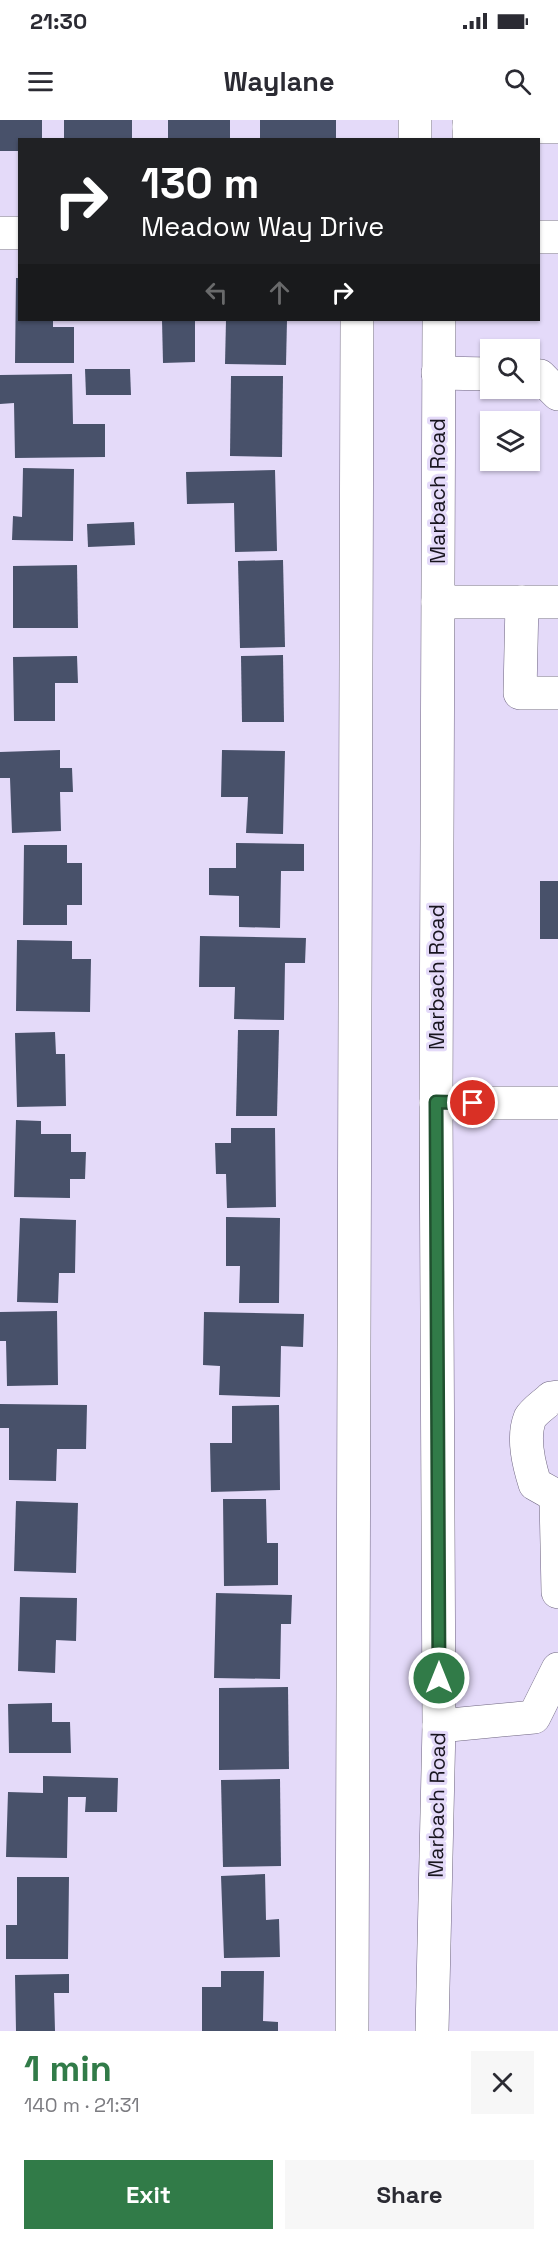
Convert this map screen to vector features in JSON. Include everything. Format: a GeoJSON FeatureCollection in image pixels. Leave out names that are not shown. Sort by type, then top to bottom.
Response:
{"type":"FeatureCollection","features":[{"type":"Feature","properties":{"kind":"street"},"geometry":{"type":"LineString","coordinates":[[415,120],[415,138]]}},
{"type":"Feature","properties":{"kind":"street"},"geometry":{"type":"LineString","coordinates":[[469,129],[558,127]]}},
{"type":"Feature","properties":{"kind":"street"},"geometry":{"type":"LineString","coordinates":[[0,233],[18,233]]}},
{"type":"Feature","properties":{"kind":"street"},"geometry":{"type":"LineString","coordinates":[[540,237],[558,237]]}},
{"type":"Feature","properties":{"kind":"street"},"geometry":{"type":"LineString","coordinates":[[351,2031],[357,321]]}},
{"type":"Feature","properties":{"kind":"street","name":"Marbach Road"},"geometry":{"type":"LineString","coordinates":[[432,2031],[439,1726],[436,1102],[439,321]]}},
{"type":"Feature","properties":{"kind":"street"},"geometry":{"type":"LineString","coordinates":[[438,373],[480,374]]}},
{"type":"Feature","properties":{"kind":"street"},"geometry":{"type":"LineString","coordinates":[[540,376],[558,393]]}},
{"type":"Feature","properties":{"kind":"street"},"geometry":{"type":"LineString","coordinates":[[438,602],[558,602]]}},
{"type":"Feature","properties":{"kind":"street"},"geometry":{"type":"LineString","coordinates":[[522,602],[520,693],[558,693]]}},
{"type":"Feature","properties":{"kind":"street"},"geometry":{"type":"LineString","coordinates":[[436,1102],[558,1103]]}},
{"type":"Feature","properties":{"kind":"street"},"geometry":{"type":"LineString","coordinates":[[558,1398],[551,1398],[531,1417],[528,1435],[528,1462],[535,1485],[557,1497],[558,1592]]}},
{"type":"Feature","properties":{"kind":"street"},"geometry":{"type":"LineString","coordinates":[[439,1726],[534,1717],[558,1669]]}},
{"type":"Feature","properties":{"kind":"building"},"geometry":{"type":"Polygon","coordinates":[[[0,120],[42,120],[42,138],[18,138],[18,151],[0,151],[0,120]]]}},
{"type":"Feature","properties":{"kind":"building"},"geometry":{"type":"Polygon","coordinates":[[[64,120],[132,120],[132,138],[64,138],[64,120]]]}},
{"type":"Feature","properties":{"kind":"building"},"geometry":{"type":"Polygon","coordinates":[[[168,120],[230,120],[230,138],[168,138],[168,120]]]}},
{"type":"Feature","properties":{"kind":"building"},"geometry":{"type":"Polygon","coordinates":[[[260,120],[336,120],[336,138],[260,138],[260,120]]]}},
{"type":"Feature","properties":{"kind":"building"},"geometry":{"type":"Polygon","coordinates":[[[16,278],[18,278],[18,321],[53,321],[53,327],[74,327],[74,363],[15,363],[16,278]]]}},
{"type":"Feature","properties":{"kind":"building"},"geometry":{"type":"Polygon","coordinates":[[[162,321],[195,321],[195,362],[163,363],[162,321]]]}},
{"type":"Feature","properties":{"kind":"building"},"geometry":{"type":"Polygon","coordinates":[[[226,321],[287,321],[286,365],[225,364],[226,321]]]}},
{"type":"Feature","properties":{"kind":"building"},"geometry":{"type":"Polygon","coordinates":[[[85,369],[130,369],[131,395],[86,395],[85,369]]]}},
{"type":"Feature","properties":{"kind":"building"},"geometry":{"type":"Polygon","coordinates":[[[72,374],[73,424],[105,424],[105,457],[15,458],[14,403],[0,404],[0,375],[72,374]]]}},
{"type":"Feature","properties":{"kind":"building"},"geometry":{"type":"Polygon","coordinates":[[[231,376],[283,376],[282,457],[230,456],[231,376]]]}},
{"type":"Feature","properties":{"kind":"building"},"geometry":{"type":"Polygon","coordinates":[[[23,468],[74,469],[73,541],[12,540],[13,516],[22,517],[23,468]]]}},
{"type":"Feature","properties":{"kind":"building"},"geometry":{"type":"Polygon","coordinates":[[[275,470],[277,551],[235,552],[234,503],[187,504],[186,472],[275,470]]]}},
{"type":"Feature","properties":{"kind":"building"},"geometry":{"type":"Polygon","coordinates":[[[134,522],[135,545],[88,547],[87,524],[134,522]]]}},
{"type":"Feature","properties":{"kind":"building"},"geometry":{"type":"Polygon","coordinates":[[[283,560],[285,647],[240,648],[238,561],[283,560]]]}},
{"type":"Feature","properties":{"kind":"building"},"geometry":{"type":"Polygon","coordinates":[[[77,565],[78,628],[13,628],[13,566],[77,565]]]}},
{"type":"Feature","properties":{"kind":"building"},"geometry":{"type":"Polygon","coordinates":[[[283,655],[284,722],[242,722],[241,656],[283,655]]]}},
{"type":"Feature","properties":{"kind":"building"},"geometry":{"type":"Polygon","coordinates":[[[77,656],[78,683],[55,683],[55,721],[14,721],[13,657],[77,656]]]}},
{"type":"Feature","properties":{"kind":"building"},"geometry":{"type":"Polygon","coordinates":[[[60,750],[60,768],[72,768],[73,792],[60,792],[61,831],[12,833],[10,778],[0,778],[0,752],[60,750]]]}},
{"type":"Feature","properties":{"kind":"building"},"geometry":{"type":"Polygon","coordinates":[[[222,750],[285,751],[283,834],[246,833],[248,797],[221,797],[222,750]]]}},
{"type":"Feature","properties":{"kind":"building"},"geometry":{"type":"Polygon","coordinates":[[[236,843],[304,844],[304,871],[281,871],[280,928],[239,927],[239,896],[209,895],[209,868],[236,868],[236,843]]]}},
{"type":"Feature","properties":{"kind":"building"},"geometry":{"type":"Polygon","coordinates":[[[24,845],[67,845],[67,863],[82,863],[82,905],[67,905],[67,925],[23,925],[24,845]]]}},
{"type":"Feature","properties":{"kind":"building"},"geometry":{"type":"Polygon","coordinates":[[[540,881],[558,881],[558,939],[540,939],[540,881]]]}},
{"type":"Feature","properties":{"kind":"building"},"geometry":{"type":"Polygon","coordinates":[[[200,936],[306,938],[305,963],[285,963],[284,1020],[234,1019],[235,987],[199,987],[200,936]]]}},
{"type":"Feature","properties":{"kind":"building"},"geometry":{"type":"Polygon","coordinates":[[[17,940],[72,941],[72,959],[91,959],[90,1012],[16,1011],[17,940]]]}},
{"type":"Feature","properties":{"kind":"building"},"geometry":{"type":"Polygon","coordinates":[[[238,1030],[279,1030],[277,1116],[236,1116],[238,1030]]]}},
{"type":"Feature","properties":{"kind":"building"},"geometry":{"type":"Polygon","coordinates":[[[55,1032],[56,1054],[65,1054],[66,1106],[17,1107],[15,1033],[55,1032]]]}},
{"type":"Feature","properties":{"kind":"building"},"geometry":{"type":"Polygon","coordinates":[[[16,1120],[41,1121],[41,1134],[71,1134],[71,1152],[86,1152],[85,1179],[70,1179],[70,1198],[14,1197],[16,1120]]]}},
{"type":"Feature","properties":{"kind":"building"},"geometry":{"type":"Polygon","coordinates":[[[231,1128],[275,1128],[276,1207],[227,1208],[226,1174],[216,1174],[215,1143],[231,1143],[231,1128]]]}},
{"type":"Feature","properties":{"kind":"building"},"geometry":{"type":"Polygon","coordinates":[[[226,1217],[280,1218],[279,1303],[239,1303],[240,1266],[226,1266],[226,1217]]]}},
{"type":"Feature","properties":{"kind":"building"},"geometry":{"type":"Polygon","coordinates":[[[20,1218],[76,1220],[75,1273],[59,1273],[58,1303],[17,1302],[20,1218]]]}},
{"type":"Feature","properties":{"kind":"building"},"geometry":{"type":"Polygon","coordinates":[[[57,1311],[58,1385],[7,1386],[6,1341],[0,1341],[0,1312],[57,1311]]]}},
{"type":"Feature","properties":{"kind":"building"},"geometry":{"type":"Polygon","coordinates":[[[204,1312],[304,1314],[303,1347],[281,1346],[280,1397],[219,1395],[220,1366],[203,1365],[204,1312]]]}},
{"type":"Feature","properties":{"kind":"building"},"geometry":{"type":"Polygon","coordinates":[[[0,1404],[87,1405],[86,1449],[57,1449],[56,1481],[9,1480],[9,1428],[0,1428],[0,1404]]]}},
{"type":"Feature","properties":{"kind":"building"},"geometry":{"type":"Polygon","coordinates":[[[279,1405],[280,1490],[211,1492],[210,1443],[232,1443],[232,1406],[279,1405]]]}},
{"type":"Feature","properties":{"kind":"building"},"geometry":{"type":"Polygon","coordinates":[[[223,1499],[266,1499],[267,1543],[278,1543],[278,1585],[224,1586],[223,1499]]]}},
{"type":"Feature","properties":{"kind":"building"},"geometry":{"type":"Polygon","coordinates":[[[16,1501],[78,1503],[76,1573],[14,1571],[16,1501]]]}},
{"type":"Feature","properties":{"kind":"building"},"geometry":{"type":"Polygon","coordinates":[[[216,1593],[292,1595],[291,1624],[281,1624],[280,1679],[214,1678],[216,1593]]]}},
{"type":"Feature","properties":{"kind":"building"},"geometry":{"type":"Polygon","coordinates":[[[20,1597],[77,1598],[76,1641],[56,1640],[55,1673],[18,1671],[20,1597]]]}},
{"type":"Feature","properties":{"kind":"building"},"geometry":{"type":"Polygon","coordinates":[[[288,1687],[289,1769],[219,1770],[219,1688],[288,1687]]]}},
{"type":"Feature","properties":{"kind":"building"},"geometry":{"type":"Polygon","coordinates":[[[52,1703],[52,1722],[70,1722],[71,1753],[9,1753],[8,1704],[52,1703]]]}},
{"type":"Feature","properties":{"kind":"building"},"geometry":{"type":"Polygon","coordinates":[[[43,1776],[118,1778],[117,1812],[85,1812],[86,1797],[68,1797],[67,1858],[6,1857],[8,1792],[43,1793],[43,1776]]]}},
{"type":"Feature","properties":{"kind":"building"},"geometry":{"type":"Polygon","coordinates":[[[280,1779],[281,1866],[223,1867],[221,1780],[280,1779]]]}},
{"type":"Feature","properties":{"kind":"building"},"geometry":{"type":"Polygon","coordinates":[[[265,1874],[266,1920],[279,1919],[280,1957],[224,1958],[221,1876],[265,1874]]]}},
{"type":"Feature","properties":{"kind":"building"},"geometry":{"type":"Polygon","coordinates":[[[17,1877],[69,1877],[68,1959],[6,1959],[6,1925],[17,1925],[17,1877]]]}},
{"type":"Feature","properties":{"kind":"building"},"geometry":{"type":"Polygon","coordinates":[[[221,1971],[264,1971],[263,2021],[278,2022],[278,2031],[202,2031],[202,1987],[221,1987],[221,1971]]]}},
{"type":"Feature","properties":{"kind":"building"},"geometry":{"type":"Polygon","coordinates":[[[69,1974],[69,1993],[54,1993],[55,2031],[16,2031],[15,1975],[69,1974]]]}},
{"type":"Feature","properties":{"kind":"route"},"geometry":{"type":"LineString","coordinates":[[439,1678],[436,1102],[473,1103]]}}]}
